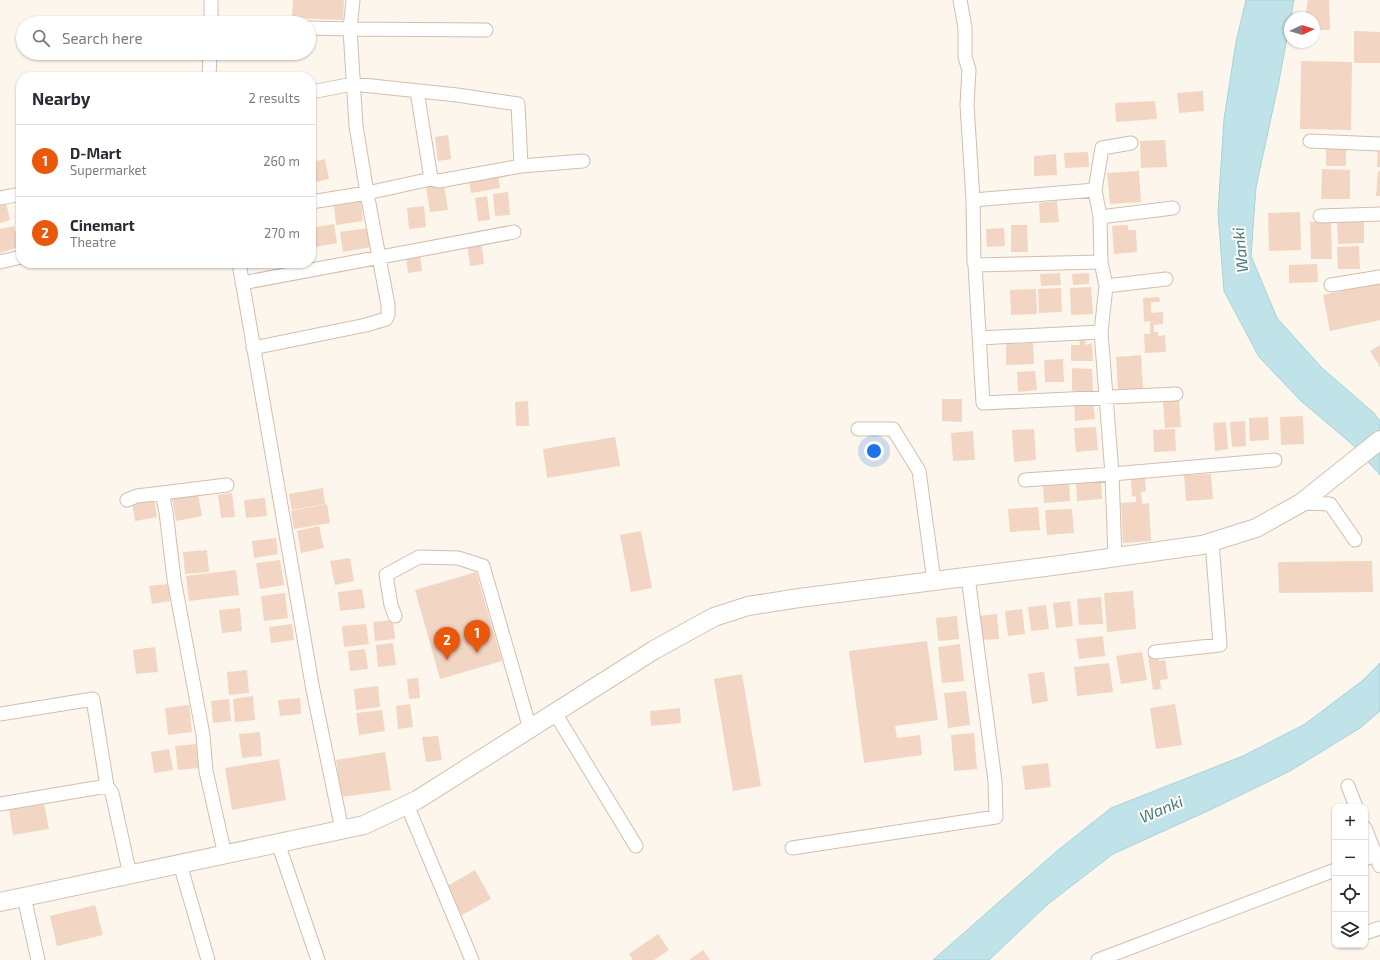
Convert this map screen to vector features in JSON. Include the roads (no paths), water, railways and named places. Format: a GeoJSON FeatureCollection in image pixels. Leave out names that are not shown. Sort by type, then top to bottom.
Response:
{"type":"FeatureCollection","features":[{"type":"Feature","properties":{"kind":"street"},"geometry":{"type":"LineString","coordinates":[[211,0],[211,16]]}},
{"type":"Feature","properties":{"kind":"street"},"geometry":{"type":"LineString","coordinates":[[253,348],[366,326],[386,319],[388,315],[388,305],[356,126],[350,29],[353,0]]}},
{"type":"Feature","properties":{"kind":"street"},"geometry":{"type":"LineString","coordinates":[[960,0],[965,28],[965,57],[969,70],[967,105],[973,200],[974,262],[976,265],[983,403],[1176,394]]}},
{"type":"Feature","properties":{"kind":"street"},"geometry":{"type":"LineString","coordinates":[[316,28],[486,30]]}},
{"type":"Feature","properties":{"kind":"street"},"geometry":{"type":"LineString","coordinates":[[209,72],[210,60]]}},
{"type":"Feature","properties":{"kind":"street"},"geometry":{"type":"LineString","coordinates":[[316,91],[353,84],[456,95],[518,104],[521,166]]}},
{"type":"Feature","properties":{"kind":"street"},"geometry":{"type":"LineString","coordinates":[[417,91],[431,179]]}},
{"type":"Feature","properties":{"kind":"street"},"geometry":{"type":"LineString","coordinates":[[1310,141],[1380,144]]}},
{"type":"Feature","properties":{"kind":"street"},"geometry":{"type":"LineString","coordinates":[[1115,557],[1112,474],[1101,332],[1106,286],[1101,262],[1100,217],[1095,190],[1102,148],[1132,143]]}},
{"type":"Feature","properties":{"kind":"street"},"geometry":{"type":"LineString","coordinates":[[316,201],[367,194],[431,179],[439,181],[521,166],[583,161]]}},
{"type":"Feature","properties":{"kind":"street"},"geometry":{"type":"LineString","coordinates":[[973,200],[1095,190]]}},
{"type":"Feature","properties":{"kind":"street"},"geometry":{"type":"LineString","coordinates":[[0,198],[16,195]]}},
{"type":"Feature","properties":{"kind":"street"},"geometry":{"type":"LineString","coordinates":[[1100,217],[1173,208]]}},
{"type":"Feature","properties":{"kind":"street"},"geometry":{"type":"LineString","coordinates":[[1320,216],[1380,214]]}},
{"type":"Feature","properties":{"kind":"street"},"geometry":{"type":"LineString","coordinates":[[242,283],[514,232]]}},
{"type":"Feature","properties":{"kind":"street"},"geometry":{"type":"LineString","coordinates":[[0,262],[16,258]]}},
{"type":"Feature","properties":{"kind":"street"},"geometry":{"type":"LineString","coordinates":[[976,265],[1101,262]]}},
{"type":"Feature","properties":{"kind":"street"},"geometry":{"type":"LineString","coordinates":[[240,268],[312,690],[342,830]]}},
{"type":"Feature","properties":{"kind":"street"},"geometry":{"type":"LineString","coordinates":[[1331,285],[1380,277]]}},
{"type":"Feature","properties":{"kind":"street"},"geometry":{"type":"LineString","coordinates":[[1106,286],[1166,279]]}},
{"type":"Feature","properties":{"kind":"street"},"geometry":{"type":"LineString","coordinates":[[979,338],[1101,332]]}},
{"type":"Feature","properties":{"kind":"street"},"geometry":{"type":"LineString","coordinates":[[858,429],[893,430],[919,470],[934,581]]}},
{"type":"Feature","properties":{"kind":"street"},"geometry":{"type":"LineString","coordinates":[[0,902],[364,825],[417,800],[654,650],[714,617],[756,605],[799,598],[968,577],[1202,545],[1256,528],[1301,503],[1380,440]]}},
{"type":"Feature","properties":{"kind":"street"},"geometry":{"type":"LineString","coordinates":[[1025,480],[1275,460]]}},
{"type":"Feature","properties":{"kind":"street"},"geometry":{"type":"LineString","coordinates":[[127,500],[137,496],[227,485]]}},
{"type":"Feature","properties":{"kind":"street"},"geometry":{"type":"LineString","coordinates":[[162,493],[166,512],[174,579],[203,735],[206,771],[225,855]]}},
{"type":"Feature","properties":{"kind":"street"},"geometry":{"type":"LineString","coordinates":[[1301,503],[1330,504],[1355,540]]}},
{"type":"Feature","properties":{"kind":"street"},"geometry":{"type":"LineString","coordinates":[[1155,652],[1220,645],[1212,542]]}},
{"type":"Feature","properties":{"kind":"street"},"geometry":{"type":"LineString","coordinates":[[395,616],[386,574],[418,558],[458,558],[483,566],[530,729]]}},
{"type":"Feature","properties":{"kind":"street"},"geometry":{"type":"LineString","coordinates":[[792,848],[996,817],[995,781],[968,577]]}},
{"type":"Feature","properties":{"kind":"street"},"geometry":{"type":"LineString","coordinates":[[0,714],[93,699],[107,786],[112,793],[130,875]]}},
{"type":"Feature","properties":{"kind":"street"},"geometry":{"type":"LineString","coordinates":[[556,713],[636,846]]}},
{"type":"Feature","properties":{"kind":"street"},"geometry":{"type":"LineString","coordinates":[[0,804],[107,786]]}},
{"type":"Feature","properties":{"kind":"street"},"geometry":{"type":"LineString","coordinates":[[1348,786],[1355,804]]}},
{"type":"Feature","properties":{"kind":"street"},"geometry":{"type":"LineString","coordinates":[[407,805],[472,960]]}},
{"type":"Feature","properties":{"kind":"street"},"geometry":{"type":"LineString","coordinates":[[1368,837],[1375,858]]}},
{"type":"Feature","properties":{"kind":"street"},"geometry":{"type":"LineString","coordinates":[[278,843],[318,960]]}},
{"type":"Feature","properties":{"kind":"street"},"geometry":{"type":"LineString","coordinates":[[180,864],[208,960]]}},
{"type":"Feature","properties":{"kind":"street"},"geometry":{"type":"LineString","coordinates":[[1098,960],[1332,871]]}},
{"type":"Feature","properties":{"kind":"street"},"geometry":{"type":"LineString","coordinates":[[24,897],[38,960]]}},
{"type":"Feature","properties":{"kind":"street"},"geometry":{"type":"LineString","coordinates":[[1368,932],[1380,928]]}},
{"type":"Feature","properties":{"kind":"water","name":"Wanki"},"geometry":{"type":"Polygon","coordinates":[[[1246,0],[1294,0],[1292,12],[1284,12],[1285,48],[1256,187],[1251,256],[1277,318],[1322,368],[1374,413],[1380,421],[1380,475],[1353,445],[1301,401],[1259,357],[1224,291],[1218,213],[1224,119],[1236,42],[1246,0]]]}},
{"type":"Feature","properties":{"kind":"water","name":"Wanki"},"geometry":{"type":"Polygon","coordinates":[[[1380,663],[1380,711],[1360,728],[1290,771],[1212,809],[1113,854],[1048,904],[989,960],[933,960],[1057,851],[1111,808],[1243,756],[1305,724],[1362,681],[1380,663]]]}},
{"type":"Feature","properties":{"kind":"place","name":"D-Mart"},"geometry":{"type":"Point","coordinates":[477,653]}},
{"type":"Feature","properties":{"kind":"place","name":"Cinemart"},"geometry":{"type":"Point","coordinates":[447,660]}}]}
